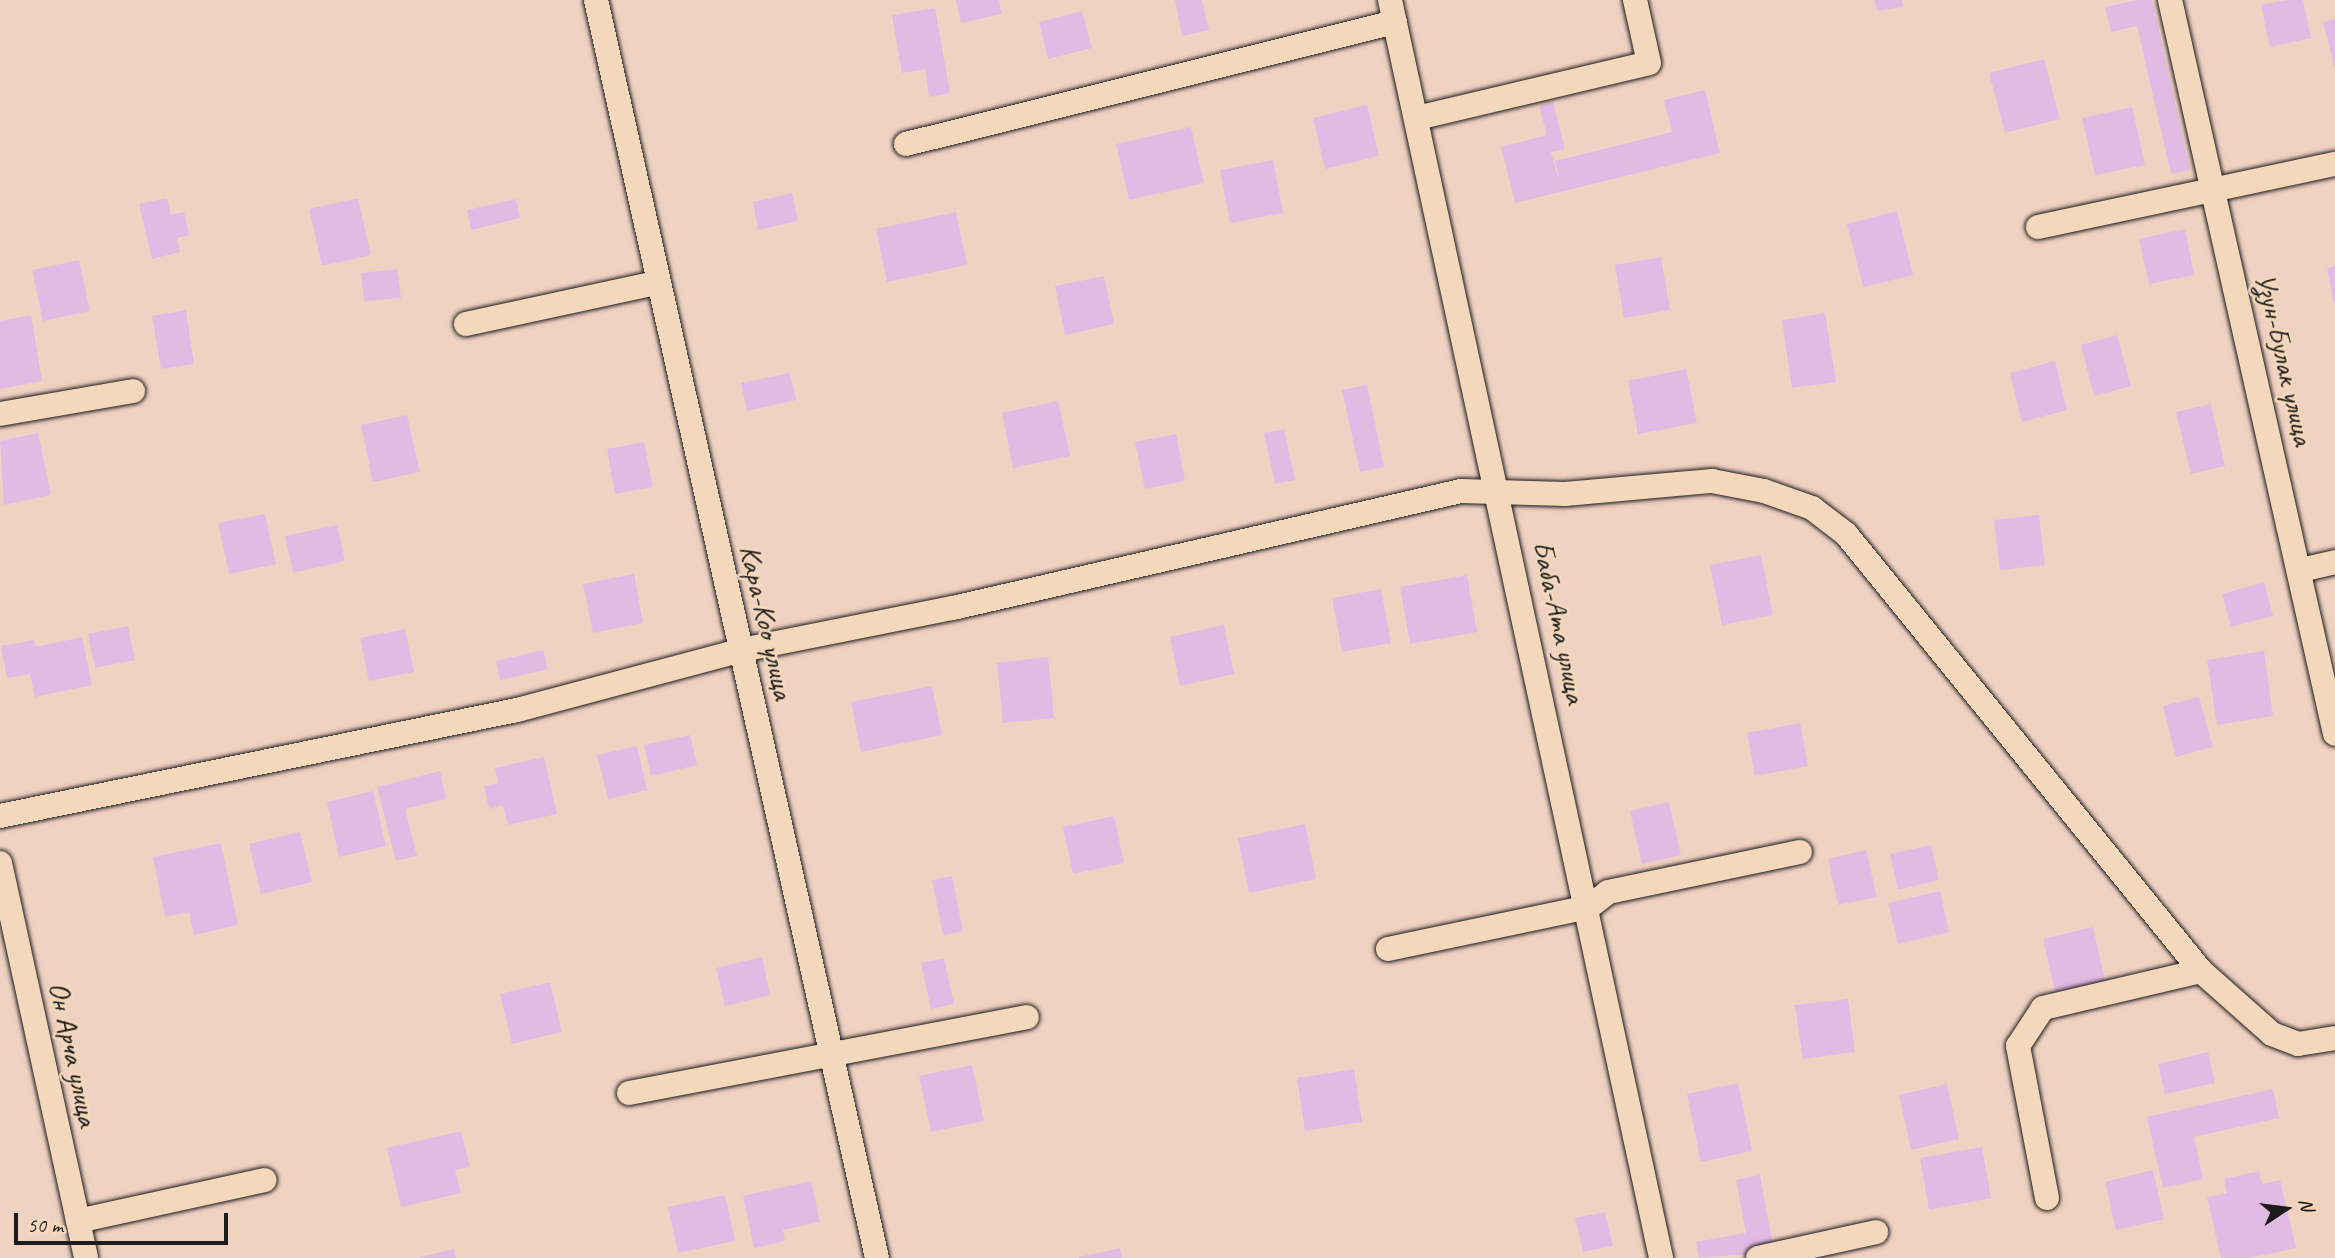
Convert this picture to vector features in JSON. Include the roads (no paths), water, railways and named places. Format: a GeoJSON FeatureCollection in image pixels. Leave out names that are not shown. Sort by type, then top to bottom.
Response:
{"type":"FeatureCollection","features":[{"type":"Feature","properties":{"kind":"street","name":"Кара-Коо улица"},"geometry":{"type":"LineString","coordinates":[[596,0],[656,283],[742,650],[877,1258]]}},
{"type":"Feature","properties":{"kind":"street"},"geometry":{"type":"LineString","coordinates":[[1417,118],[1649,63],[1635,0]]}},
{"type":"Feature","properties":{"kind":"street","name":"Узун-Булак улица"},"geometry":{"type":"LineString","coordinates":[[2170,0],[2301,570],[2335,734]]}},
{"type":"Feature","properties":{"kind":"street"},"geometry":{"type":"LineString","coordinates":[[906,144],[1393,11]]}},
{"type":"Feature","properties":{"kind":"street","name":"Баба-Ата улица"},"geometry":{"type":"LineString","coordinates":[[1393,11],[1589,907],[1661,1258]]}},
{"type":"Feature","properties":{"kind":"street"},"geometry":{"type":"LineString","coordinates":[[2038,227],[2214,187],[2335,164]]}},
{"type":"Feature","properties":{"kind":"street"},"geometry":{"type":"LineString","coordinates":[[466,324],[656,283]]}},
{"type":"Feature","properties":{"kind":"street"},"geometry":{"type":"LineString","coordinates":[[0,414],[133,391]]}},
{"type":"Feature","properties":{"kind":"street"},"geometry":{"type":"LineString","coordinates":[[0,816],[517,710],[742,650],[953,608],[1461,491],[1565,494],[1712,481],[1764,491],[1812,508],[1846,534],[2201,971],[2272,1034],[2298,1044],[2335,1038]]}},
{"type":"Feature","properties":{"kind":"street"},"geometry":{"type":"LineString","coordinates":[[2301,570],[2335,562]]}},
{"type":"Feature","properties":{"kind":"street"},"geometry":{"type":"LineString","coordinates":[[1388,949],[1589,907],[1608,892],[1800,852]]}},
{"type":"Feature","properties":{"kind":"street","name":"Он Арча улица"},"geometry":{"type":"LineString","coordinates":[[0,863],[86,1258]]}},
{"type":"Feature","properties":{"kind":"street"},"geometry":{"type":"LineString","coordinates":[[2047,1198],[2018,1046],[2043,1008],[2201,971]]}},
{"type":"Feature","properties":{"kind":"street"},"geometry":{"type":"LineString","coordinates":[[629,1093],[830,1052],[1027,1017]]}},
{"type":"Feature","properties":{"kind":"street"},"geometry":{"type":"LineString","coordinates":[[78,1222],[265,1180]]}},
{"type":"Feature","properties":{"kind":"street"},"geometry":{"type":"LineString","coordinates":[[1758,1258],[1877,1232]]}}]}
